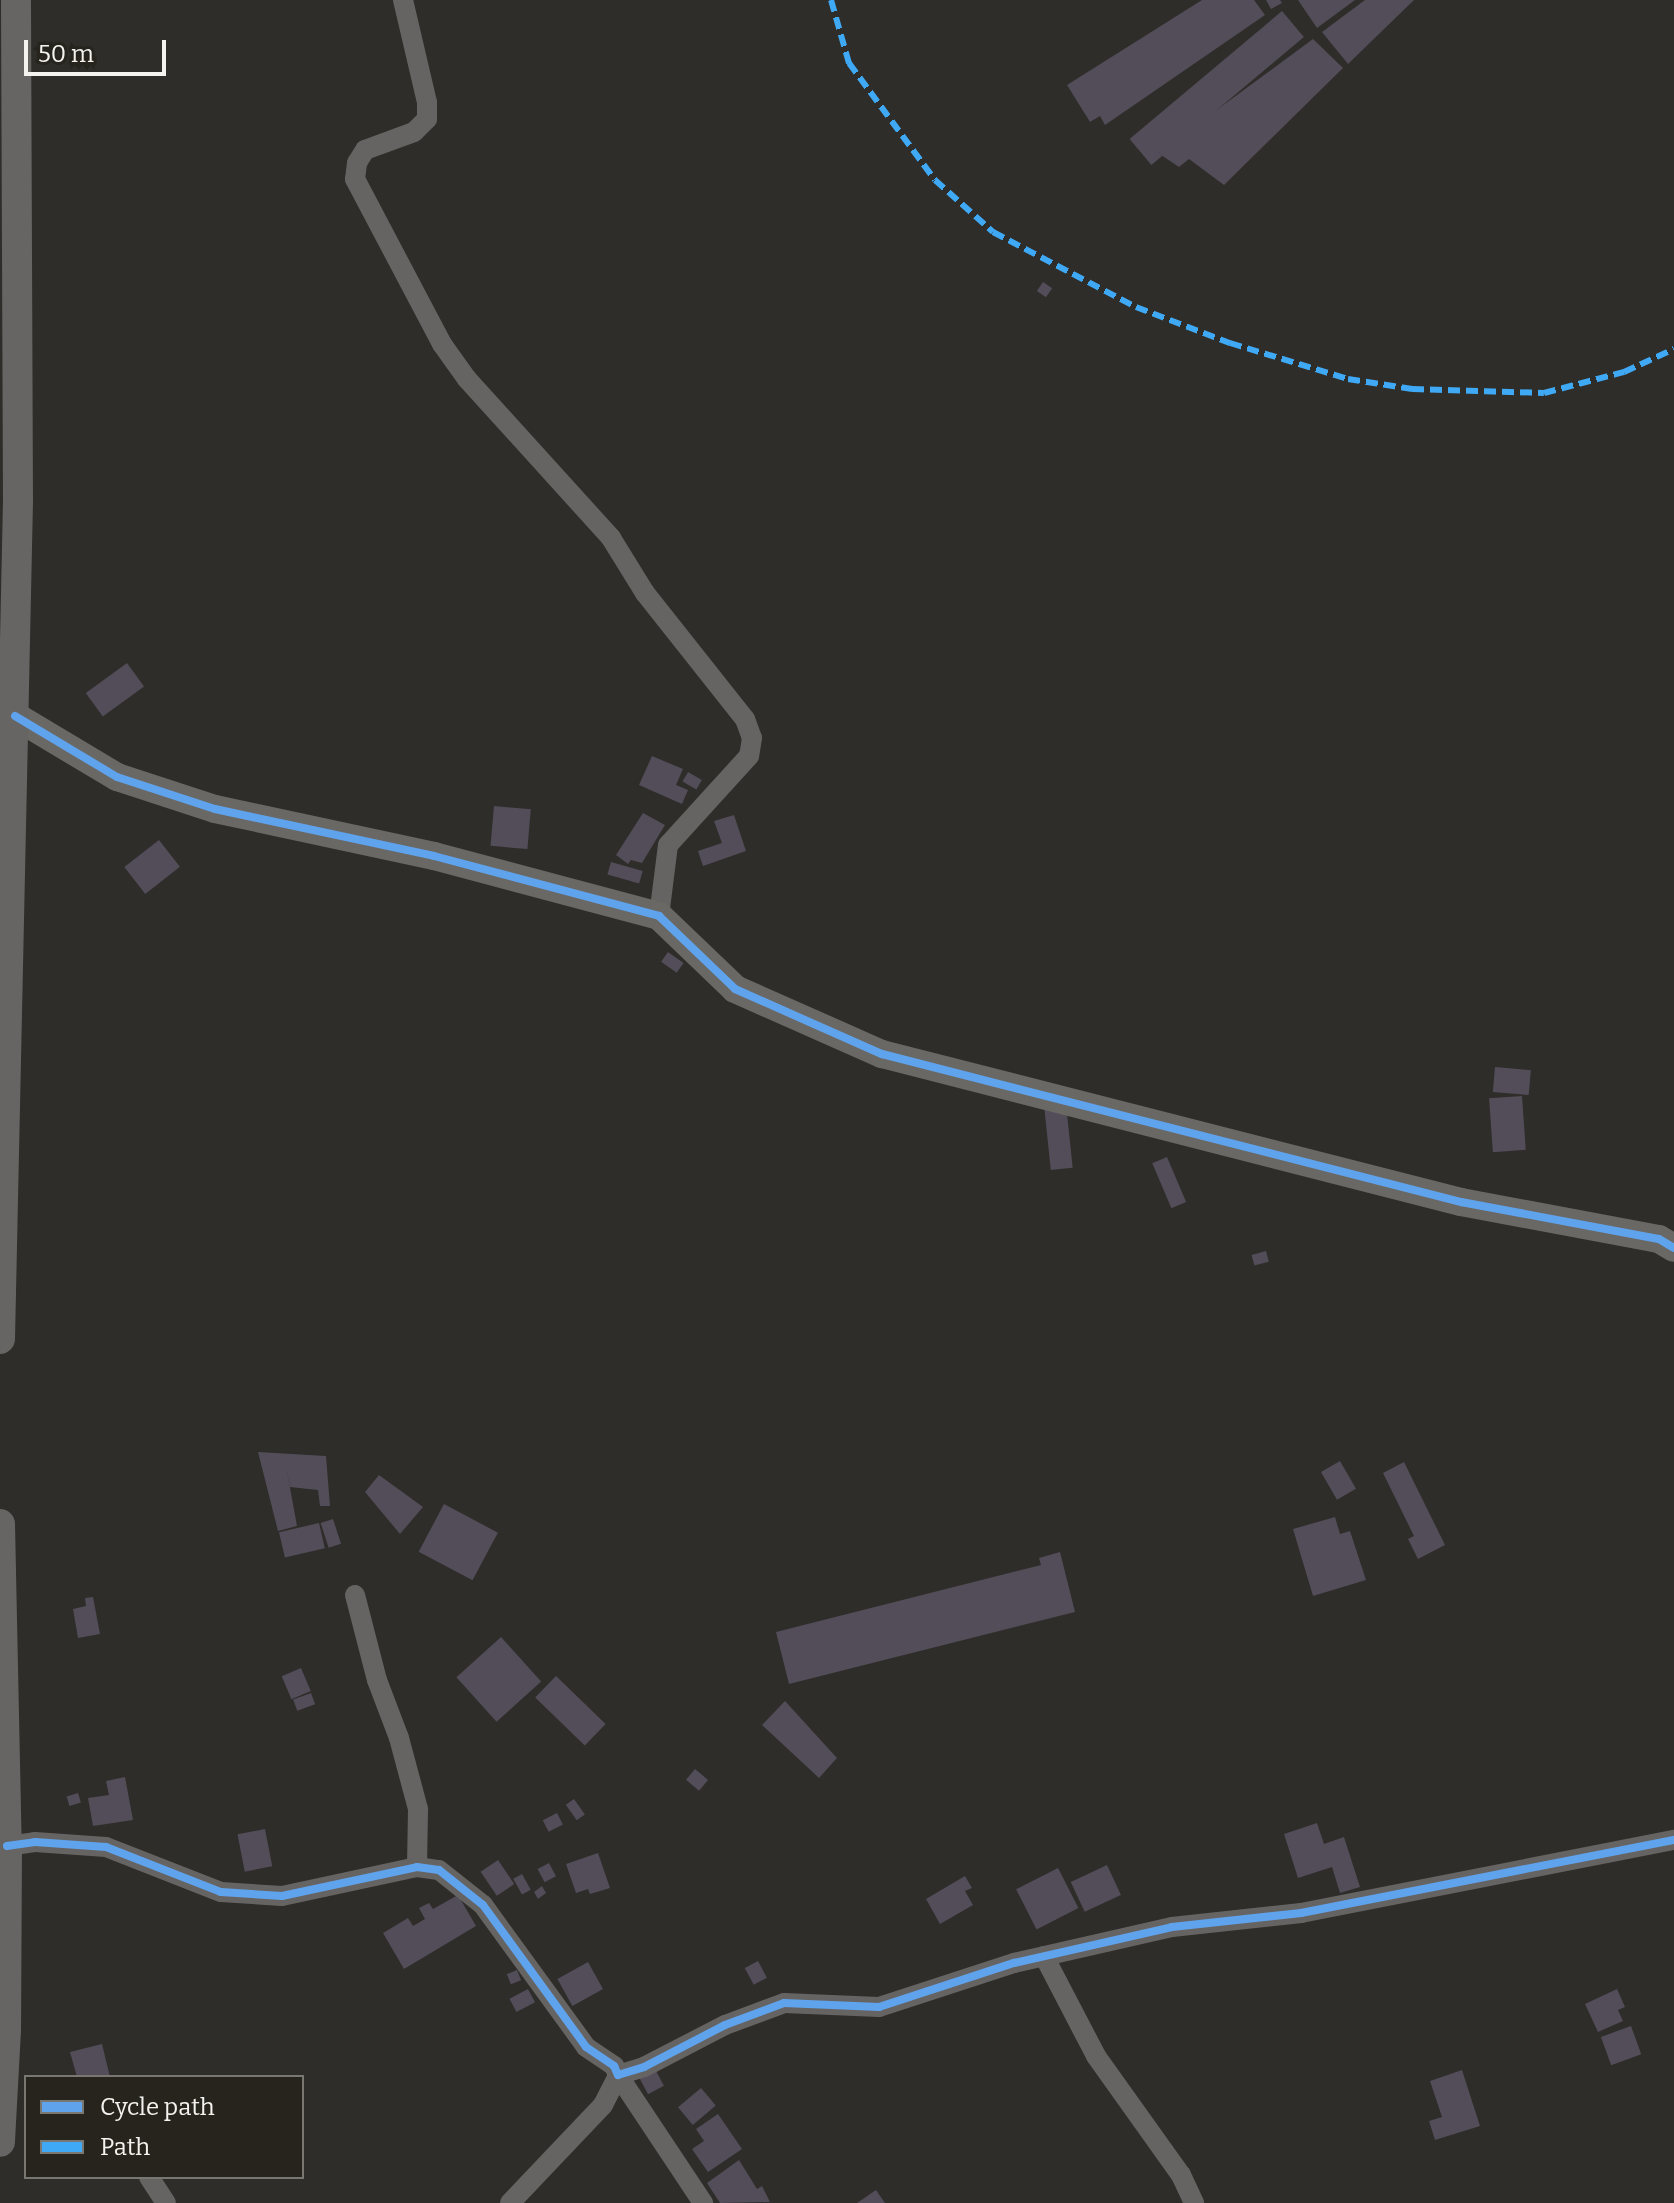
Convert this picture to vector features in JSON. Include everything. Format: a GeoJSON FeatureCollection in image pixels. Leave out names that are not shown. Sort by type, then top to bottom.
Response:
{"type":"FeatureCollection","features":[{"type":"Feature","properties":{"kind":"main road"},"geometry":{"type":"LineString","coordinates":[[0,1339],[18,502],[16,0]]}},
{"type":"Feature","properties":{"kind":"main road"},"geometry":{"type":"LineString","coordinates":[[0,1524],[4,1845],[0,2142]]}},
{"type":"Feature","properties":{"kind":"street"},"geometry":{"type":"LineString","coordinates":[[403,0],[427,102],[427,119],[414,132],[365,150],[357,163],[355,179],[442,344],[467,379],[611,538],[645,593],[745,719],[752,738],[749,756],[668,845],[659,916]]}},
{"type":"Feature","properties":{"kind":"street"},"geometry":{"type":"LineString","coordinates":[[15,716],[117,777],[215,809],[434,856],[659,916],[735,989],[882,1054],[1461,1202],[1659,1239],[1674,1248]]}},
{"type":"Feature","properties":{"kind":"street"},"geometry":{"type":"LineString","coordinates":[[355,1595],[377,1680],[399,1738],[418,1809],[417,1867]]}},
{"type":"Feature","properties":{"kind":"street"},"geometry":{"type":"LineString","coordinates":[[510,2203],[603,2105],[618,2075],[644,2067],[725,2025],[784,2003],[879,2007],[1044,1956],[1172,1927],[1301,1913],[1674,1840]]}},
{"type":"Feature","properties":{"kind":"street"},"geometry":{"type":"LineString","coordinates":[[4,1845],[35,1842],[106,1847],[221,1892],[282,1896],[417,1867],[439,1870],[483,1905],[586,2047],[614,2066],[703,2203]]}},
{"type":"Feature","properties":{"kind":"street"},"geometry":{"type":"LineString","coordinates":[[1044,1956],[1096,2056],[1181,2175],[1194,2203]]}},
{"type":"Feature","properties":{"kind":"street"},"geometry":{"type":"LineString","coordinates":[[150,2179],[166,2203]]}},
{"type":"Feature","properties":{"kind":"building"},"geometry":{"type":"Polygon","coordinates":[[[1202,0],[1254,0],[1265,15],[1105,125],[1100,116],[1090,122],[1067,85],[1202,0]]]}},
{"type":"Feature","properties":{"kind":"building"},"geometry":{"type":"Polygon","coordinates":[[[1266,0],[1280,0],[1282,3],[1271,9],[1266,0]]]}},
{"type":"Feature","properties":{"kind":"building"},"geometry":{"type":"Polygon","coordinates":[[[1298,0],[1355,0],[1317,28],[1298,0]]]}},
{"type":"Feature","properties":{"kind":"building"},"geometry":{"type":"Polygon","coordinates":[[[1365,0],[1414,0],[1348,64],[1322,32],[1365,0]]]}},
{"type":"Feature","properties":{"kind":"building"},"geometry":{"type":"Polygon","coordinates":[[[1282,11],[1304,37],[1151,165],[1130,139],[1282,11]]]}},
{"type":"Feature","properties":{"kind":"building"},"geometry":{"type":"Polygon","coordinates":[[[1313,39],[1343,68],[1224,185],[1189,159],[1179,167],[1158,153],[1313,39]]]}},
{"type":"Feature","properties":{"kind":"building"},"geometry":{"type":"Polygon","coordinates":[[[1043,282],[1052,288],[1046,297],[1037,291],[1043,282]]]}},
{"type":"Feature","properties":{"kind":"building"},"geometry":{"type":"Polygon","coordinates":[[[127,663],[144,686],[103,716],[86,693],[127,663]]]}},
{"type":"Feature","properties":{"kind":"building"},"geometry":{"type":"Polygon","coordinates":[[[652,756],[683,769],[676,785],[688,790],[682,804],[639,785],[652,756]]]}},
{"type":"Feature","properties":{"kind":"building"},"geometry":{"type":"Polygon","coordinates":[[[688,772],[702,780],[696,790],[682,782],[688,772]]]}},
{"type":"Feature","properties":{"kind":"building"},"geometry":{"type":"Polygon","coordinates":[[[494,806],[531,809],[527,849],[491,846],[494,806]]]}},
{"type":"Feature","properties":{"kind":"building"},"geometry":{"type":"Polygon","coordinates":[[[643,813],[665,825],[642,863],[631,860],[628,864],[616,855],[643,813]]]}},
{"type":"Feature","properties":{"kind":"building"},"geometry":{"type":"Polygon","coordinates":[[[734,815],[746,851],[703,866],[698,851],[722,843],[714,821],[734,815]]]}},
{"type":"Feature","properties":{"kind":"building"},"geometry":{"type":"Polygon","coordinates":[[[159,840],[180,867],[145,894],[124,867],[159,840]]]}},
{"type":"Feature","properties":{"kind":"building"},"geometry":{"type":"Polygon","coordinates":[[[611,862],[643,871],[639,884],[607,874],[611,862]]]}},
{"type":"Feature","properties":{"kind":"building"},"geometry":{"type":"Polygon","coordinates":[[[668,952],[684,963],[677,973],[661,962],[668,952]]]}},
{"type":"Feature","properties":{"kind":"building"},"geometry":{"type":"Polygon","coordinates":[[[1495,1067],[1531,1070],[1529,1095],[1493,1092],[1495,1067]]]}},
{"type":"Feature","properties":{"kind":"building"},"geometry":{"type":"Polygon","coordinates":[[[1522,1096],[1526,1150],[1493,1152],[1489,1098],[1522,1096]]]}},
{"type":"Feature","properties":{"kind":"building"},"geometry":{"type":"Polygon","coordinates":[[[1066,1104],[1073,1168],[1051,1170],[1044,1106],[1066,1104]]]}},
{"type":"Feature","properties":{"kind":"building"},"geometry":{"type":"Polygon","coordinates":[[[1167,1157],[1186,1202],[1171,1208],[1152,1163],[1167,1157]]]}},
{"type":"Feature","properties":{"kind":"building"},"geometry":{"type":"Polygon","coordinates":[[[1266,1251],[1269,1262],[1254,1266],[1252,1255],[1266,1251]]]}},
{"type":"Feature","properties":{"kind":"building"},"geometry":{"type":"Polygon","coordinates":[[[258,1452],[326,1456],[330,1506],[320,1506],[318,1490],[290,1487],[286,1466],[297,1526],[278,1531],[258,1452]]]}},
{"type":"Feature","properties":{"kind":"building"},"geometry":{"type":"Polygon","coordinates":[[[1340,1461],[1356,1489],[1337,1500],[1321,1472],[1340,1461]]]}},
{"type":"Feature","properties":{"kind":"building"},"geometry":{"type":"Polygon","coordinates":[[[1404,1462],[1445,1545],[1418,1559],[1408,1539],[1414,1536],[1383,1473],[1404,1462]]]}},
{"type":"Feature","properties":{"kind":"building"},"geometry":{"type":"Polygon","coordinates":[[[379,1475],[423,1507],[400,1534],[365,1492],[379,1475]]]}},
{"type":"Feature","properties":{"kind":"building"},"geometry":{"type":"Polygon","coordinates":[[[444,1504],[498,1533],[473,1580],[419,1552],[444,1504]]]}},
{"type":"Feature","properties":{"kind":"building"},"geometry":{"type":"Polygon","coordinates":[[[1335,1517],[1340,1534],[1350,1531],[1366,1580],[1313,1596],[1293,1529],[1335,1517]]]}},
{"type":"Feature","properties":{"kind":"building"},"geometry":{"type":"Polygon","coordinates":[[[333,1519],[341,1544],[329,1548],[321,1523],[333,1519]]]}},
{"type":"Feature","properties":{"kind":"building"},"geometry":{"type":"Polygon","coordinates":[[[319,1523],[325,1548],[285,1558],[279,1532],[319,1523]]]}},
{"type":"Feature","properties":{"kind":"building"},"geometry":{"type":"Polygon","coordinates":[[[1060,1552],[1075,1612],[789,1684],[776,1632],[1041,1565],[1039,1558],[1060,1552]]]}},
{"type":"Feature","properties":{"kind":"building"},"geometry":{"type":"Polygon","coordinates":[[[93,1597],[100,1634],[78,1638],[73,1609],[86,1606],[85,1598],[93,1597]]]}},
{"type":"Feature","properties":{"kind":"building"},"geometry":{"type":"Polygon","coordinates":[[[501,1637],[541,1682],[497,1722],[456,1677],[501,1637]]]}},
{"type":"Feature","properties":{"kind":"building"},"geometry":{"type":"Polygon","coordinates":[[[301,1668],[311,1691],[291,1699],[282,1676],[301,1668]]]}},
{"type":"Feature","properties":{"kind":"building"},"geometry":{"type":"Polygon","coordinates":[[[556,1676],[606,1724],[585,1746],[535,1698],[556,1676]]]}},
{"type":"Feature","properties":{"kind":"building"},"geometry":{"type":"Polygon","coordinates":[[[311,1693],[315,1704],[297,1711],[293,1699],[311,1693]]]}},
{"type":"Feature","properties":{"kind":"building"},"geometry":{"type":"Polygon","coordinates":[[[785,1701],[837,1758],[819,1778],[762,1725],[785,1701]]]}},
{"type":"Feature","properties":{"kind":"building"},"geometry":{"type":"Polygon","coordinates":[[[695,1769],[708,1780],[699,1791],[686,1780],[695,1769]]]}},
{"type":"Feature","properties":{"kind":"building"},"geometry":{"type":"Polygon","coordinates":[[[125,1777],[133,1820],[93,1826],[88,1798],[109,1795],[106,1781],[125,1777]]]}},
{"type":"Feature","properties":{"kind":"building"},"geometry":{"type":"Polygon","coordinates":[[[78,1793],[81,1803],[69,1806],[67,1797],[78,1793]]]}},
{"type":"Feature","properties":{"kind":"building"},"geometry":{"type":"Polygon","coordinates":[[[574,1799],[585,1815],[577,1820],[566,1805],[574,1799]]]}},
{"type":"Feature","properties":{"kind":"building"},"geometry":{"type":"Polygon","coordinates":[[[557,1813],[563,1825],[549,1832],[543,1820],[557,1813]]]}},
{"type":"Feature","properties":{"kind":"building"},"geometry":{"type":"Polygon","coordinates":[[[1317,1823],[1324,1844],[1344,1837],[1360,1887],[1340,1893],[1332,1867],[1298,1878],[1284,1834],[1317,1823]]]}},
{"type":"Feature","properties":{"kind":"building"},"geometry":{"type":"Polygon","coordinates":[[[265,1829],[272,1866],[245,1872],[238,1834],[265,1829]]]}},
{"type":"Feature","properties":{"kind":"building"},"geometry":{"type":"Polygon","coordinates":[[[598,1853],[610,1888],[590,1894],[588,1889],[576,1893],[566,1864],[598,1853]]]}},
{"type":"Feature","properties":{"kind":"building"},"geometry":{"type":"Polygon","coordinates":[[[498,1860],[514,1884],[497,1896],[481,1872],[498,1860]]]}},
{"type":"Feature","properties":{"kind":"building"},"geometry":{"type":"Polygon","coordinates":[[[549,1863],[556,1876],[545,1882],[538,1869],[549,1863]]]}},
{"type":"Feature","properties":{"kind":"building"},"geometry":{"type":"Polygon","coordinates":[[[1107,1865],[1121,1895],[1085,1912],[1071,1882],[1107,1865]]]}},
{"type":"Feature","properties":{"kind":"building"},"geometry":{"type":"Polygon","coordinates":[[[1058,1868],[1078,1908],[1037,1929],[1016,1889],[1058,1868]]]}},
{"type":"Feature","properties":{"kind":"building"},"geometry":{"type":"Polygon","coordinates":[[[522,1874],[531,1890],[522,1895],[513,1879],[522,1874]]]}},
{"type":"Feature","properties":{"kind":"building"},"geometry":{"type":"Polygon","coordinates":[[[965,1876],[972,1888],[965,1891],[973,1905],[940,1924],[926,1899],[965,1876]]]}},
{"type":"Feature","properties":{"kind":"building"},"geometry":{"type":"Polygon","coordinates":[[[542,1886],[546,1893],[538,1899],[534,1892],[542,1886]]]}},
{"type":"Feature","properties":{"kind":"building"},"geometry":{"type":"Polygon","coordinates":[[[458,1895],[476,1926],[404,1969],[383,1933],[408,1918],[413,1926],[425,1919],[419,1908],[429,1903],[433,1909],[458,1895]]]}},
{"type":"Feature","properties":{"kind":"building"},"geometry":{"type":"Polygon","coordinates":[[[758,1961],[767,1978],[754,1985],[745,1968],[758,1961]]]}},
{"type":"Feature","properties":{"kind":"building"},"geometry":{"type":"Polygon","coordinates":[[[588,1962],[603,1989],[572,2006],[557,1979],[588,1962]]]}},
{"type":"Feature","properties":{"kind":"building"},"geometry":{"type":"Polygon","coordinates":[[[517,1970],[521,1980],[511,1984],[507,1974],[517,1970]]]}},
{"type":"Feature","properties":{"kind":"building"},"geometry":{"type":"Polygon","coordinates":[[[528,1989],[535,2002],[517,2012],[509,1999],[528,1989]]]}},
{"type":"Feature","properties":{"kind":"building"},"geometry":{"type":"Polygon","coordinates":[[[1617,1989],[1625,2007],[1618,2010],[1623,2021],[1598,2032],[1585,2004],[1617,1989]]]}},
{"type":"Feature","properties":{"kind":"building"},"geometry":{"type":"Polygon","coordinates":[[[1631,2026],[1641,2054],[1611,2065],[1601,2037],[1631,2026]]]}},
{"type":"Feature","properties":{"kind":"building"},"geometry":{"type":"Polygon","coordinates":[[[102,2044],[110,2075],[76,2075],[70,2052],[102,2044]]]}},
{"type":"Feature","properties":{"kind":"building"},"geometry":{"type":"Polygon","coordinates":[[[655,2069],[664,2086],[648,2094],[639,2077],[655,2069]]]}},
{"type":"Feature","properties":{"kind":"building"},"geometry":{"type":"Polygon","coordinates":[[[1462,2070],[1480,2126],[1435,2140],[1429,2121],[1442,2117],[1430,2081],[1462,2070]]]}},
{"type":"Feature","properties":{"kind":"building"},"geometry":{"type":"Polygon","coordinates":[[[701,2088],[716,2106],[693,2125],[678,2107],[701,2088]]]}},
{"type":"Feature","properties":{"kind":"building"},"geometry":{"type":"Polygon","coordinates":[[[718,2114],[742,2149],[708,2172],[692,2149],[704,2141],[696,2129],[718,2114]]]}},
{"type":"Feature","properties":{"kind":"building"},"geometry":{"type":"Polygon","coordinates":[[[739,2160],[757,2189],[762,2186],[770,2202],[720,2203],[707,2183],[739,2160]]]}},
{"type":"Feature","properties":{"kind":"building"},"geometry":{"type":"Polygon","coordinates":[[[876,2190],[885,2203],[857,2203],[876,2190]]]}},
{"type":"Feature","properties":{"kind":"marked path"},"geometry":{"type":"LineString","coordinates":[[831,0],[849,63],[935,180],[993,232],[1136,307],[1230,343],[1348,379],[1412,389],[1544,393],[1624,372],[1674,349]]}},
{"type":"Feature","properties":{"kind":"cycle path"},"geometry":{"type":"LineString","coordinates":[[15,716],[117,777],[215,809],[434,856],[659,916],[735,989],[882,1054],[1461,1202],[1659,1239],[1674,1248]]}},
{"type":"Feature","properties":{"kind":"cycle path"},"geometry":{"type":"LineString","coordinates":[[7,1846],[35,1842],[106,1847],[221,1892],[282,1896],[417,1867],[439,1870],[483,1905],[586,2047],[614,2066],[618,2075],[644,2067],[725,2025],[784,2003],[879,2007],[1014,1963],[1172,1927],[1301,1913],[1674,1840]]}}]}
